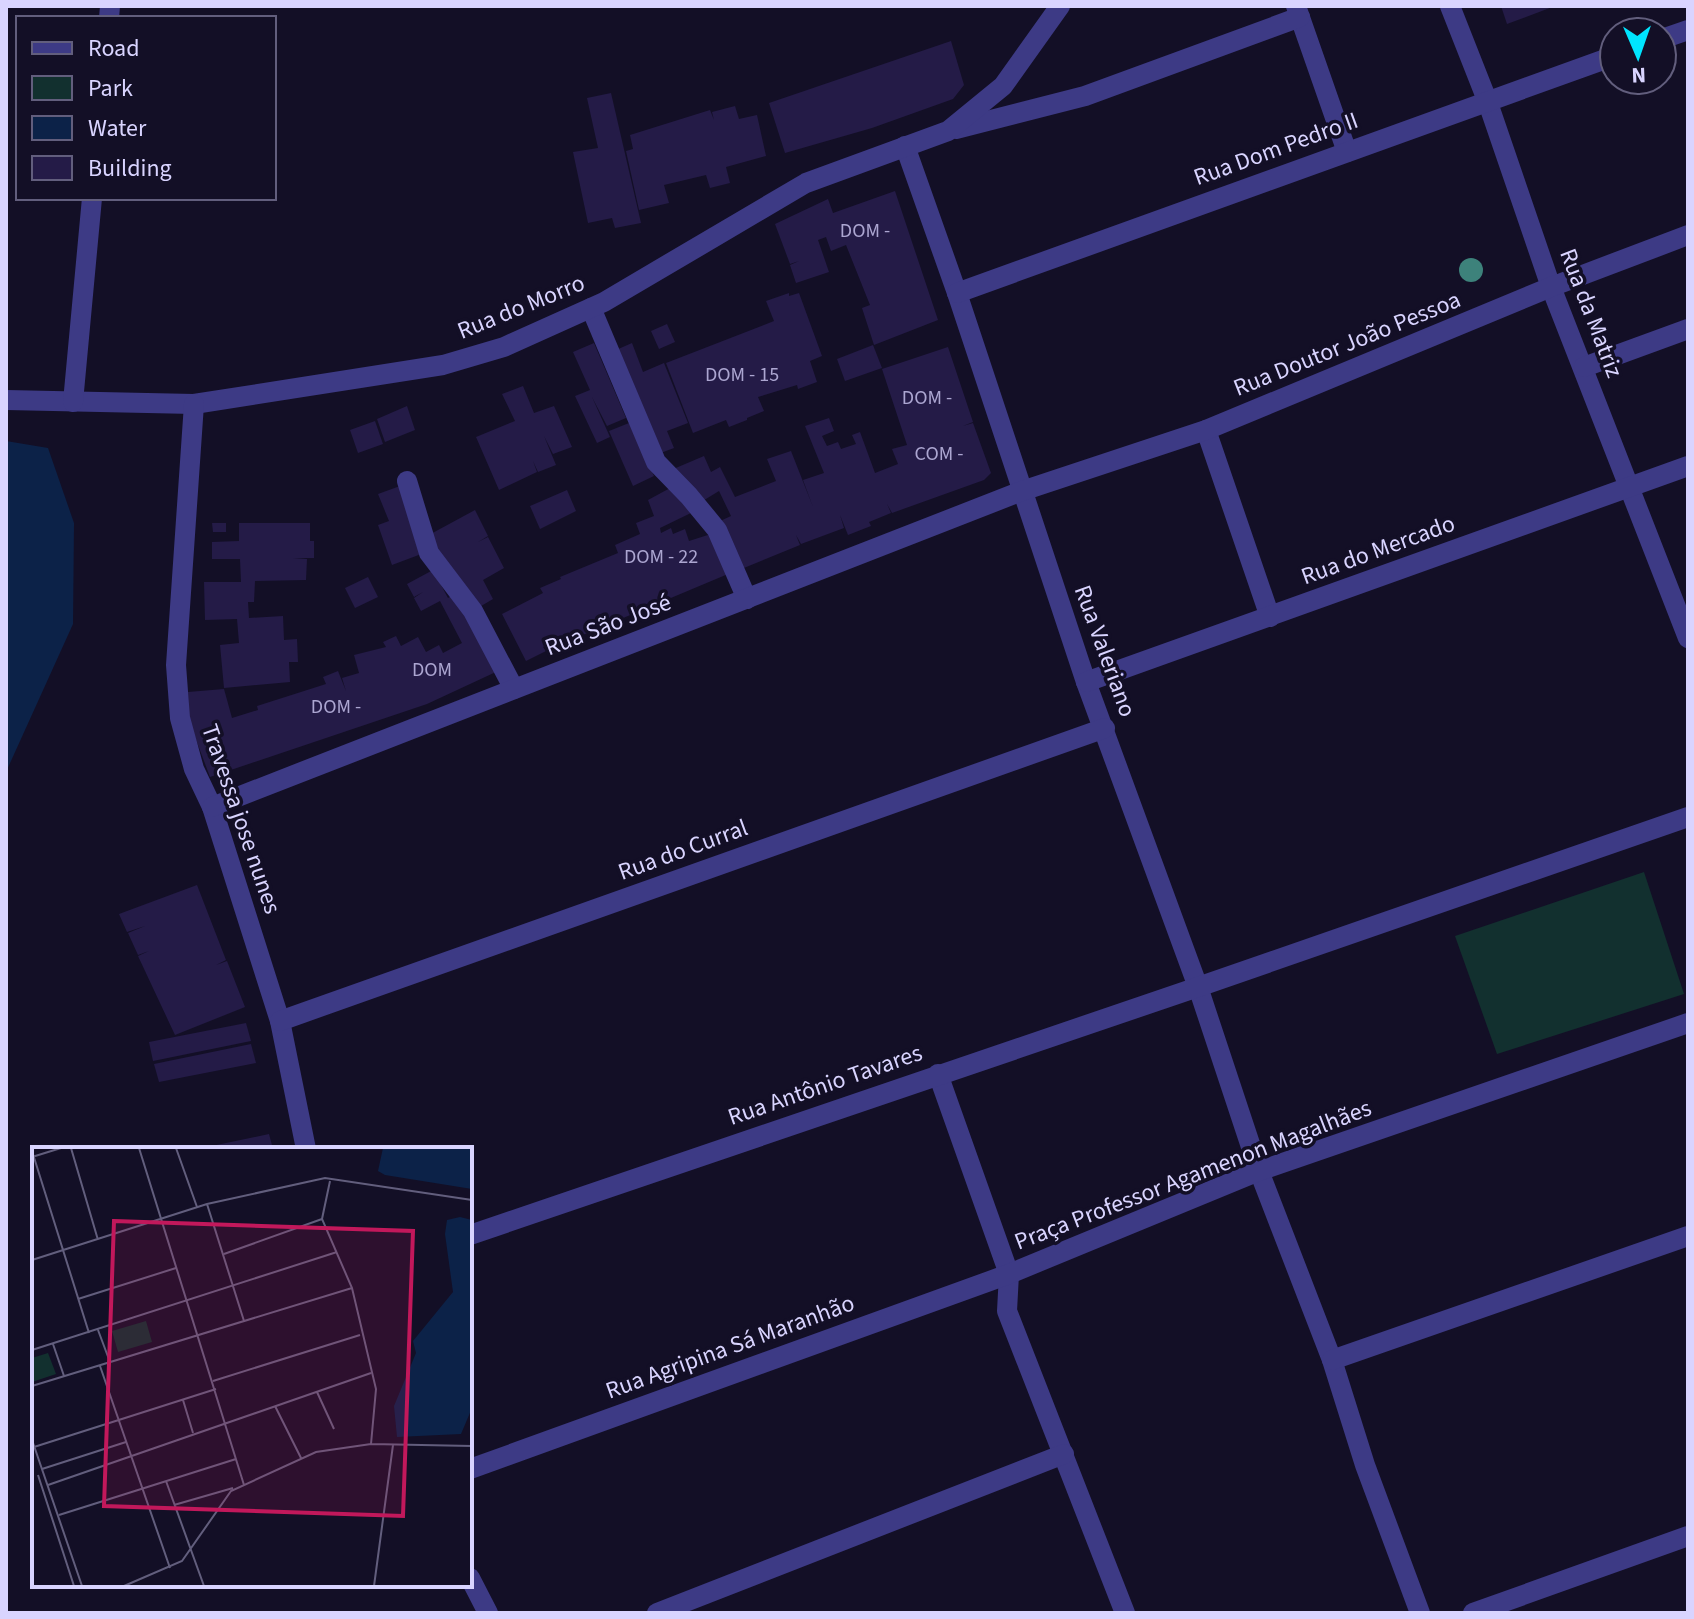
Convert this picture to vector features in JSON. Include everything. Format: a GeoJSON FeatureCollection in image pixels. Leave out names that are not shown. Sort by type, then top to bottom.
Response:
{"type":"FeatureCollection","features":[{"type":"Feature","properties":{"kind":"street"},"geometry":{"type":"LineString","coordinates":[[948,131],[1003,86],[1060,6]]}},
{"type":"Feature","properties":{"kind":"street","name":"Rua da Matriz"},"geometry":{"type":"LineString","coordinates":[[1450,6],[1487,100],[1551,287],[1688,638]]}},
{"type":"Feature","properties":{"kind":"street"},"geometry":{"type":"LineString","coordinates":[[1298,12],[1347,152]]}},
{"type":"Feature","properties":{"kind":"street","name":"Rua do Morro"},"geometry":{"type":"LineString","coordinates":[[6,400],[194,404],[443,365],[504,347],[591,308],[806,183],[948,131],[1085,96],[1298,12]]}},
{"type":"Feature","properties":{"kind":"street","name":"Rua Dom Pedro II"},"geometry":{"type":"LineString","coordinates":[[957,293],[1598,62]]}},
{"type":"Feature","properties":{"kind":"street","name":"Rua Valeriano"},"geometry":{"type":"LineString","coordinates":[[905,146],[1086,682],[1198,987],[1259,1171],[1332,1360],[1365,1465],[1420,1613]]}},
{"type":"Feature","properties":{"kind":"street"},"geometry":{"type":"LineString","coordinates":[[73,402],[92,200]]}},
{"type":"Feature","properties":{"kind":"street","name":"Rua Doutor João Pessoa"},"geometry":{"type":"LineString","coordinates":[[1022,491],[1206,430],[1551,287],[1688,235]]}},
{"type":"Feature","properties":{"kind":"street"},"geometry":{"type":"LineString","coordinates":[[591,308],[656,462],[717,530],[747,599]]}},
{"type":"Feature","properties":{"kind":"street"},"geometry":{"type":"LineString","coordinates":[[1584,367],[1688,329]]}},
{"type":"Feature","properties":{"kind":"street","name":"Travessa jose nunes"},"geometry":{"type":"LineString","coordinates":[[194,404],[176,665],[180,718],[194,769],[212,807],[280,1021],[306,1147]]}},
{"type":"Feature","properties":{"kind":"street"},"geometry":{"type":"LineString","coordinates":[[1206,430],[1270,617]]}},
{"type":"Feature","properties":{"kind":"street","name":"Rua do Mercado"},"geometry":{"type":"LineString","coordinates":[[1086,682],[1688,466]]}},
{"type":"Feature","properties":{"kind":"street"},"geometry":{"type":"LineString","coordinates":[[407,481],[429,553],[473,611],[514,689]]}},
{"type":"Feature","properties":{"kind":"street","name":"Rua São José"},"geometry":{"type":"LineString","coordinates":[[212,807],[1022,491]]}},
{"type":"Feature","properties":{"kind":"street","name":"Rua do Curral"},"geometry":{"type":"LineString","coordinates":[[280,1021],[1105,728]]}},
{"type":"Feature","properties":{"kind":"street"},"geometry":{"type":"LineString","coordinates":[[1198,987],[1688,817]]}},
{"type":"Feature","properties":{"kind":"street","name":"Rua Antônio Tavares"},"geometry":{"type":"LineString","coordinates":[[472,1234],[1198,987]]}},
{"type":"Feature","properties":{"kind":"street","name":"Praça Professor Agamenon Magalhães"},"geometry":{"type":"LineString","coordinates":[[938,1074],[1009,1274],[1259,1171],[1688,1023]]}},
{"type":"Feature","properties":{"kind":"street"},"geometry":{"type":"LineString","coordinates":[[1332,1360],[1688,1236]]}},
{"type":"Feature","properties":{"kind":"street"},"geometry":{"type":"LineString","coordinates":[[1009,1274],[1007,1311],[1125,1613]]}},
{"type":"Feature","properties":{"kind":"street","name":"Rua Agripina Sá Maranhão"},"geometry":{"type":"LineString","coordinates":[[472,1468],[1009,1274]]}},
{"type":"Feature","properties":{"kind":"street"},"geometry":{"type":"LineString","coordinates":[[657,1613],[1064,1454]]}},
{"type":"Feature","properties":{"kind":"street"},"geometry":{"type":"LineString","coordinates":[[1473,1613],[1688,1536]]}},
{"type":"Feature","properties":{"kind":"street"},"geometry":{"type":"LineString","coordinates":[[472,1582],[488,1613]]}},
{"type":"Feature","properties":{"kind":"green space"},"geometry":{"type":"Polygon","coordinates":[[[1644,872],[1684,994],[1497,1054],[1455,936],[1644,872]]]}},
{"type":"Feature","properties":{"kind":"water"},"geometry":{"type":"Polygon","coordinates":[[[6,441],[48,448],[74,523],[73,624],[6,772],[6,441]]]}},
{"type":"Feature","properties":{"kind":"building"},"geometry":{"type":"Polygon","coordinates":[[[1501,6],[1555,6],[1507,24],[1501,6]]]}},
{"type":"Feature","properties":{"kind":"building"},"geometry":{"type":"Polygon","coordinates":[[[951,41],[964,85],[953,99],[872,128],[785,153],[769,103],[951,41]]]}},
{"type":"Feature","properties":{"kind":"building"},"geometry":{"type":"Polygon","coordinates":[[[611,93],[641,223],[615,228],[612,218],[588,223],[573,152],[598,148],[587,98],[611,93]]]}},
{"type":"Feature","properties":{"kind":"building"},"geometry":{"type":"Polygon","coordinates":[[[735,106],[739,119],[757,115],[766,156],[726,167],[730,183],[710,188],[706,175],[664,185],[669,203],[639,210],[626,151],[633,149],[630,135],[710,110],[714,120],[712,112],[735,106]]]}},
{"type":"Feature","properties":{"kind":"building"},"geometry":{"type":"Polygon","coordinates":[[[895,191],[938,320],[874,345],[862,308],[870,305],[846,245],[831,251],[826,237],[818,240],[829,272],[796,283],[790,265],[799,261],[790,264],[775,224],[828,199],[833,213],[895,191]]]}},
{"type":"Feature","properties":{"kind":"building"},"geometry":{"type":"Polygon","coordinates":[[[789,293],[789,296],[799,293],[822,356],[810,361],[817,382],[758,397],[764,411],[729,427],[726,420],[693,433],[666,363],[774,321],[766,301],[789,293]]]}},
{"type":"Feature","properties":{"kind":"building"},"geometry":{"type":"Polygon","coordinates":[[[667,324],[675,342],[659,349],[651,331],[667,324]]]}},
{"type":"Feature","properties":{"kind":"building"},"geometry":{"type":"Polygon","coordinates":[[[594,343],[626,418],[607,426],[592,397],[610,437],[597,443],[575,396],[590,390],[573,352],[594,343]]]}},
{"type":"Feature","properties":{"kind":"building"},"geometry":{"type":"Polygon","coordinates":[[[632,343],[643,372],[664,363],[688,423],[667,431],[674,448],[658,454],[616,350],[632,343]]]}},
{"type":"Feature","properties":{"kind":"building"},"geometry":{"type":"Polygon","coordinates":[[[873,345],[882,368],[845,381],[837,359],[873,345]]]}},
{"type":"Feature","properties":{"kind":"building"},"geometry":{"type":"Polygon","coordinates":[[[948,347],[973,422],[963,426],[973,423],[991,473],[984,480],[892,513],[887,504],[891,513],[869,522],[871,526],[848,535],[840,515],[844,528],[801,544],[796,535],[800,545],[739,570],[718,522],[731,516],[719,491],[701,502],[671,470],[704,456],[711,472],[720,467],[735,497],[776,481],[767,459],[791,451],[813,507],[803,480],[824,473],[805,426],[829,418],[834,431],[822,436],[827,446],[838,442],[841,449],[856,444],[852,435],[860,432],[875,473],[898,464],[892,449],[907,445],[882,369],[948,347]]]}},
{"type":"Feature","properties":{"kind":"building"},"geometry":{"type":"Polygon","coordinates":[[[523,386],[534,413],[554,406],[572,447],[553,454],[544,436],[556,465],[538,472],[533,461],[537,472],[499,490],[476,437],[515,421],[502,394],[523,386]]]}},
{"type":"Feature","properties":{"kind":"building"},"geometry":{"type":"Polygon","coordinates":[[[407,406],[415,430],[385,442],[377,419],[407,406]]]}},
{"type":"Feature","properties":{"kind":"building"},"geometry":{"type":"Polygon","coordinates":[[[375,421],[383,444],[358,453],[350,430],[375,421]]]}},
{"type":"Feature","properties":{"kind":"building"},"geometry":{"type":"Polygon","coordinates":[[[629,423],[654,476],[633,486],[609,431],[629,423]]]}},
{"type":"Feature","properties":{"kind":"building"},"geometry":{"type":"Polygon","coordinates":[[[400,486],[424,553],[392,565],[378,525],[389,521],[378,494],[400,486]]]}},
{"type":"Feature","properties":{"kind":"building"},"geometry":{"type":"Polygon","coordinates":[[[672,487],[693,512],[660,528],[661,533],[671,528],[673,534],[685,529],[689,541],[711,534],[728,574],[566,642],[563,637],[543,647],[546,651],[526,661],[502,614],[543,593],[540,588],[560,577],[618,553],[615,545],[640,534],[636,523],[654,516],[648,500],[672,487]]]}},
{"type":"Feature","properties":{"kind":"building"},"geometry":{"type":"Polygon","coordinates":[[[567,490],[576,511],[540,529],[530,506],[567,490]]]}},
{"type":"Feature","properties":{"kind":"building"},"geometry":{"type":"Polygon","coordinates":[[[475,510],[488,536],[478,542],[488,537],[504,568],[483,580],[493,599],[476,609],[427,536],[475,510]]]}},
{"type":"Feature","properties":{"kind":"building"},"geometry":{"type":"Polygon","coordinates":[[[212,523],[226,523],[226,532],[213,532],[212,523]]]}},
{"type":"Feature","properties":{"kind":"building"},"geometry":{"type":"Polygon","coordinates":[[[239,523],[310,523],[314,558],[293,558],[307,559],[306,580],[255,581],[254,602],[248,602],[249,618],[283,616],[284,640],[297,639],[298,662],[289,662],[290,682],[224,688],[220,645],[239,643],[237,619],[205,620],[204,582],[241,582],[240,559],[212,559],[212,542],[239,541],[239,523]]]}},
{"type":"Feature","properties":{"kind":"building"},"geometry":{"type":"Polygon","coordinates":[[[433,570],[448,598],[454,594],[498,671],[427,704],[210,777],[189,721],[188,692],[224,689],[232,718],[258,710],[257,706],[326,684],[323,677],[338,671],[346,691],[342,678],[359,673],[354,655],[386,647],[383,642],[396,636],[401,646],[418,637],[426,652],[439,645],[443,653],[462,643],[440,601],[421,611],[414,598],[423,592],[414,597],[407,584],[433,570]]]}},
{"type":"Feature","properties":{"kind":"building"},"geometry":{"type":"Polygon","coordinates":[[[368,577],[378,597],[355,608],[345,588],[368,577]]]}},
{"type":"Feature","properties":{"kind":"building"},"geometry":{"type":"Polygon","coordinates":[[[197,885],[226,960],[216,965],[227,961],[245,1007],[175,1035],[138,956],[149,951],[138,955],[128,933],[145,926],[127,932],[119,914],[197,885]]]}},
{"type":"Feature","properties":{"kind":"building"},"geometry":{"type":"Polygon","coordinates":[[[246,1023],[251,1041],[153,1061],[149,1042],[246,1023]]]}},
{"type":"Feature","properties":{"kind":"building"},"geometry":{"type":"Polygon","coordinates":[[[251,1044],[256,1063],[159,1082],[154,1064],[251,1044]]]}},
{"type":"Feature","properties":{"kind":"building"},"geometry":{"type":"Polygon","coordinates":[[[269,1134],[272,1147],[207,1147],[269,1134]]]}}]}
